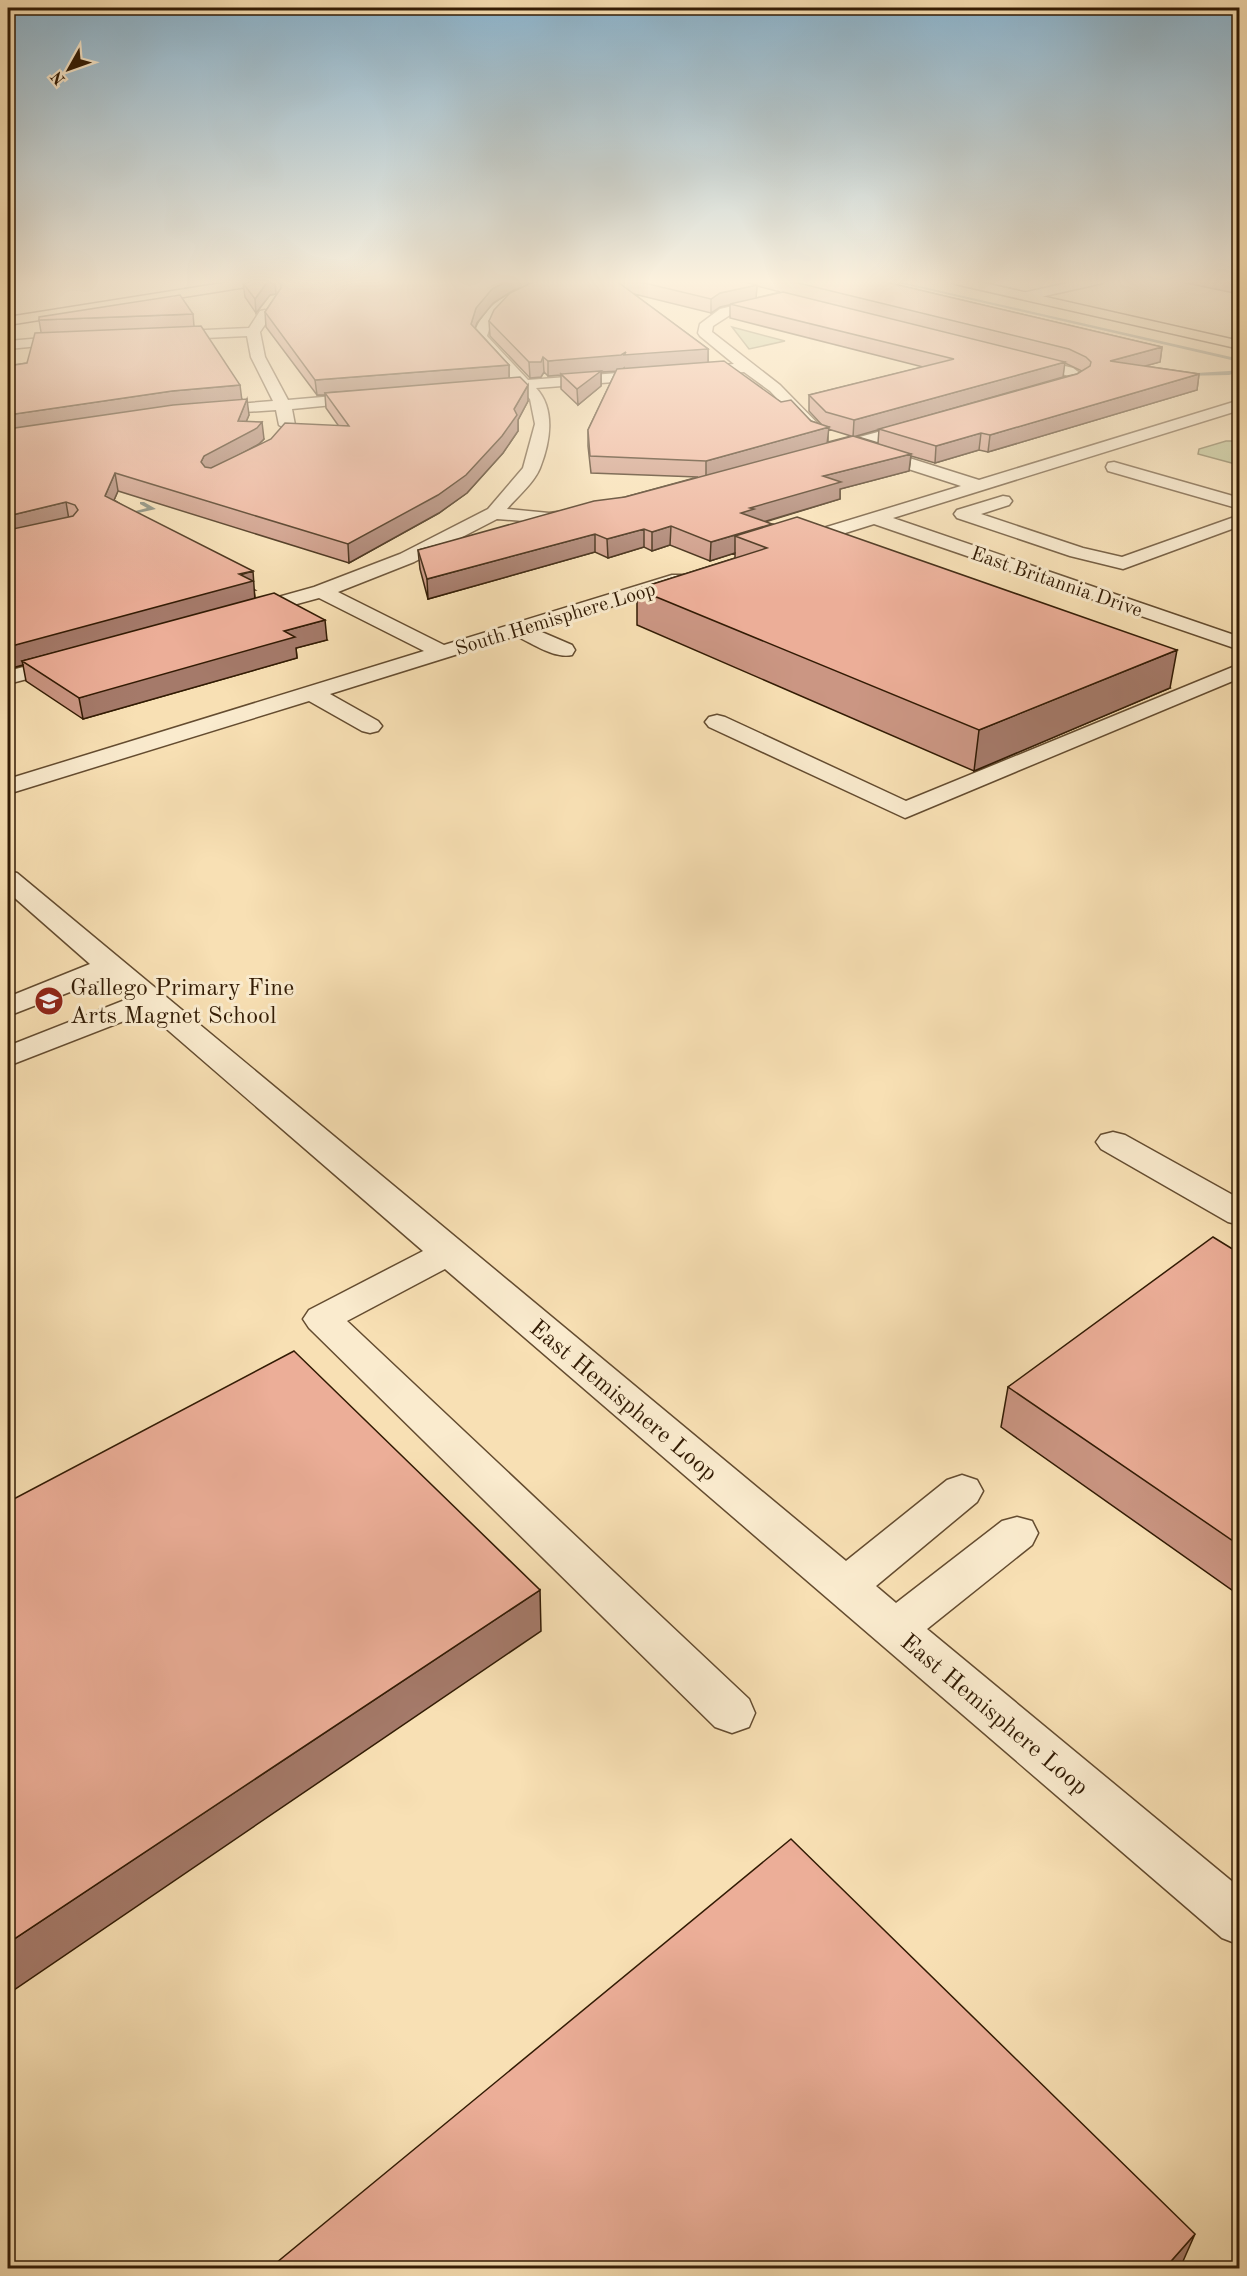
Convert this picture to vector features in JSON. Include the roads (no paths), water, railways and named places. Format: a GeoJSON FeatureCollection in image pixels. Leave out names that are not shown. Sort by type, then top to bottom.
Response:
{"type":"FeatureCollection","features":[{"type":"Feature","properties":{"kind":"street"},"geometry":{"type":"LineString","coordinates":[[273,386],[283,405],[287,426],[280,434]]}},
{"type":"Feature","properties":{"kind":"street"},"geometry":{"type":"LineString","coordinates":[[490,388],[511,386]]}},
{"type":"Feature","properties":{"kind":"street"},"geometry":{"type":"LineString","coordinates":[[231,616],[321,591],[407,558],[494,513],[531,469],[543,424],[537,398],[526,386]]}},
{"type":"Feature","properties":{"kind":"street"},"geometry":{"type":"LineString","coordinates":[[772,386],[818,433],[980,486]]}},
{"type":"Feature","properties":{"kind":"street"},"geometry":{"type":"LineString","coordinates":[[1058,388],[1063,386]]}},
{"type":"Feature","properties":{"kind":"street"},"geometry":{"type":"LineString","coordinates":[[186,413],[387,397]]}},
{"type":"Feature","properties":{"kind":"street"},"geometry":{"type":"LineString","coordinates":[[774,549],[1239,405]]}},
{"type":"Feature","properties":{"kind":"street"},"geometry":{"type":"LineString","coordinates":[[806,457],[943,419]]}},
{"type":"Feature","properties":{"kind":"street"},"geometry":{"type":"LineString","coordinates":[[1078,455],[1239,504]]}},
{"type":"Feature","properties":{"kind":"street"},"geometry":{"type":"LineString","coordinates":[[1092,473],[1114,467]]}},
{"type":"Feature","properties":{"kind":"street"},"geometry":{"type":"LineString","coordinates":[[1017,497],[963,514],[1087,557],[1123,563],[1239,520]]}},
{"type":"Feature","properties":{"kind":"street"},"geometry":{"type":"LineString","coordinates":[[494,513],[549,518],[592,512]]}},
{"type":"Feature","properties":{"kind":"street","name":"East Britannia Drive"},"geometry":{"type":"LineString","coordinates":[[874,518],[1045,573],[1239,644]]}},
{"type":"Feature","properties":{"kind":"street"},"geometry":{"type":"LineString","coordinates":[[1008,587],[1045,573],[1050,565],[1072,558],[1087,557]]}},
{"type":"Feature","properties":{"kind":"street","name":"South Hemisphere Loop"},"geometry":{"type":"LineString","coordinates":[[8,787],[696,574]]}},
{"type":"Feature","properties":{"kind":"street"},"geometry":{"type":"LineString","coordinates":[[321,591],[442,652]]}},
{"type":"Feature","properties":{"kind":"street"},"geometry":{"type":"LineString","coordinates":[[518,629],[564,650]]}},
{"type":"Feature","properties":{"kind":"street"},"geometry":{"type":"LineString","coordinates":[[8,678],[86,656]]}},
{"type":"Feature","properties":{"kind":"street"},"geometry":{"type":"LineString","coordinates":[[717,722],[905,810],[1239,670]]}},
{"type":"Feature","properties":{"kind":"street"},"geometry":{"type":"LineString","coordinates":[[312,693],[370,726]]}},
{"type":"Feature","properties":{"kind":"street","name":"East Hemisphere Loop"},"geometry":{"type":"LineString","coordinates":[[8,879],[1239,1921]]}},
{"type":"Feature","properties":{"kind":"street"},"geometry":{"type":"LineString","coordinates":[[8,1007],[110,966]]}},
{"type":"Feature","properties":{"kind":"street"},"geometry":{"type":"LineString","coordinates":[[8,1057],[151,1000]]}},
{"type":"Feature","properties":{"kind":"street"},"geometry":{"type":"LineString","coordinates":[[1113,1142],[1239,1214]]}},
{"type":"Feature","properties":{"kind":"street"},"geometry":{"type":"LineString","coordinates":[[449,1252],[322,1319],[732,1713]]}},
{"type":"Feature","properties":{"kind":"street"},"geometry":{"type":"LineString","coordinates":[[844,1587],[962,1491]]}},
{"type":"Feature","properties":{"kind":"street"},"geometry":{"type":"LineString","coordinates":[[895,1629],[1017,1533]]}},
{"type":"Feature","properties":{"kind":"waterway"},"geometry":{"type":"LineString","coordinates":[[122,516],[153,509],[142,503]]}},
{"type":"Feature","properties":{"kind":"place","name":"Gallego Primary Fine Arts Magnet School"},"geometry":{"type":"Point","coordinates":[49,1001]}}]}
